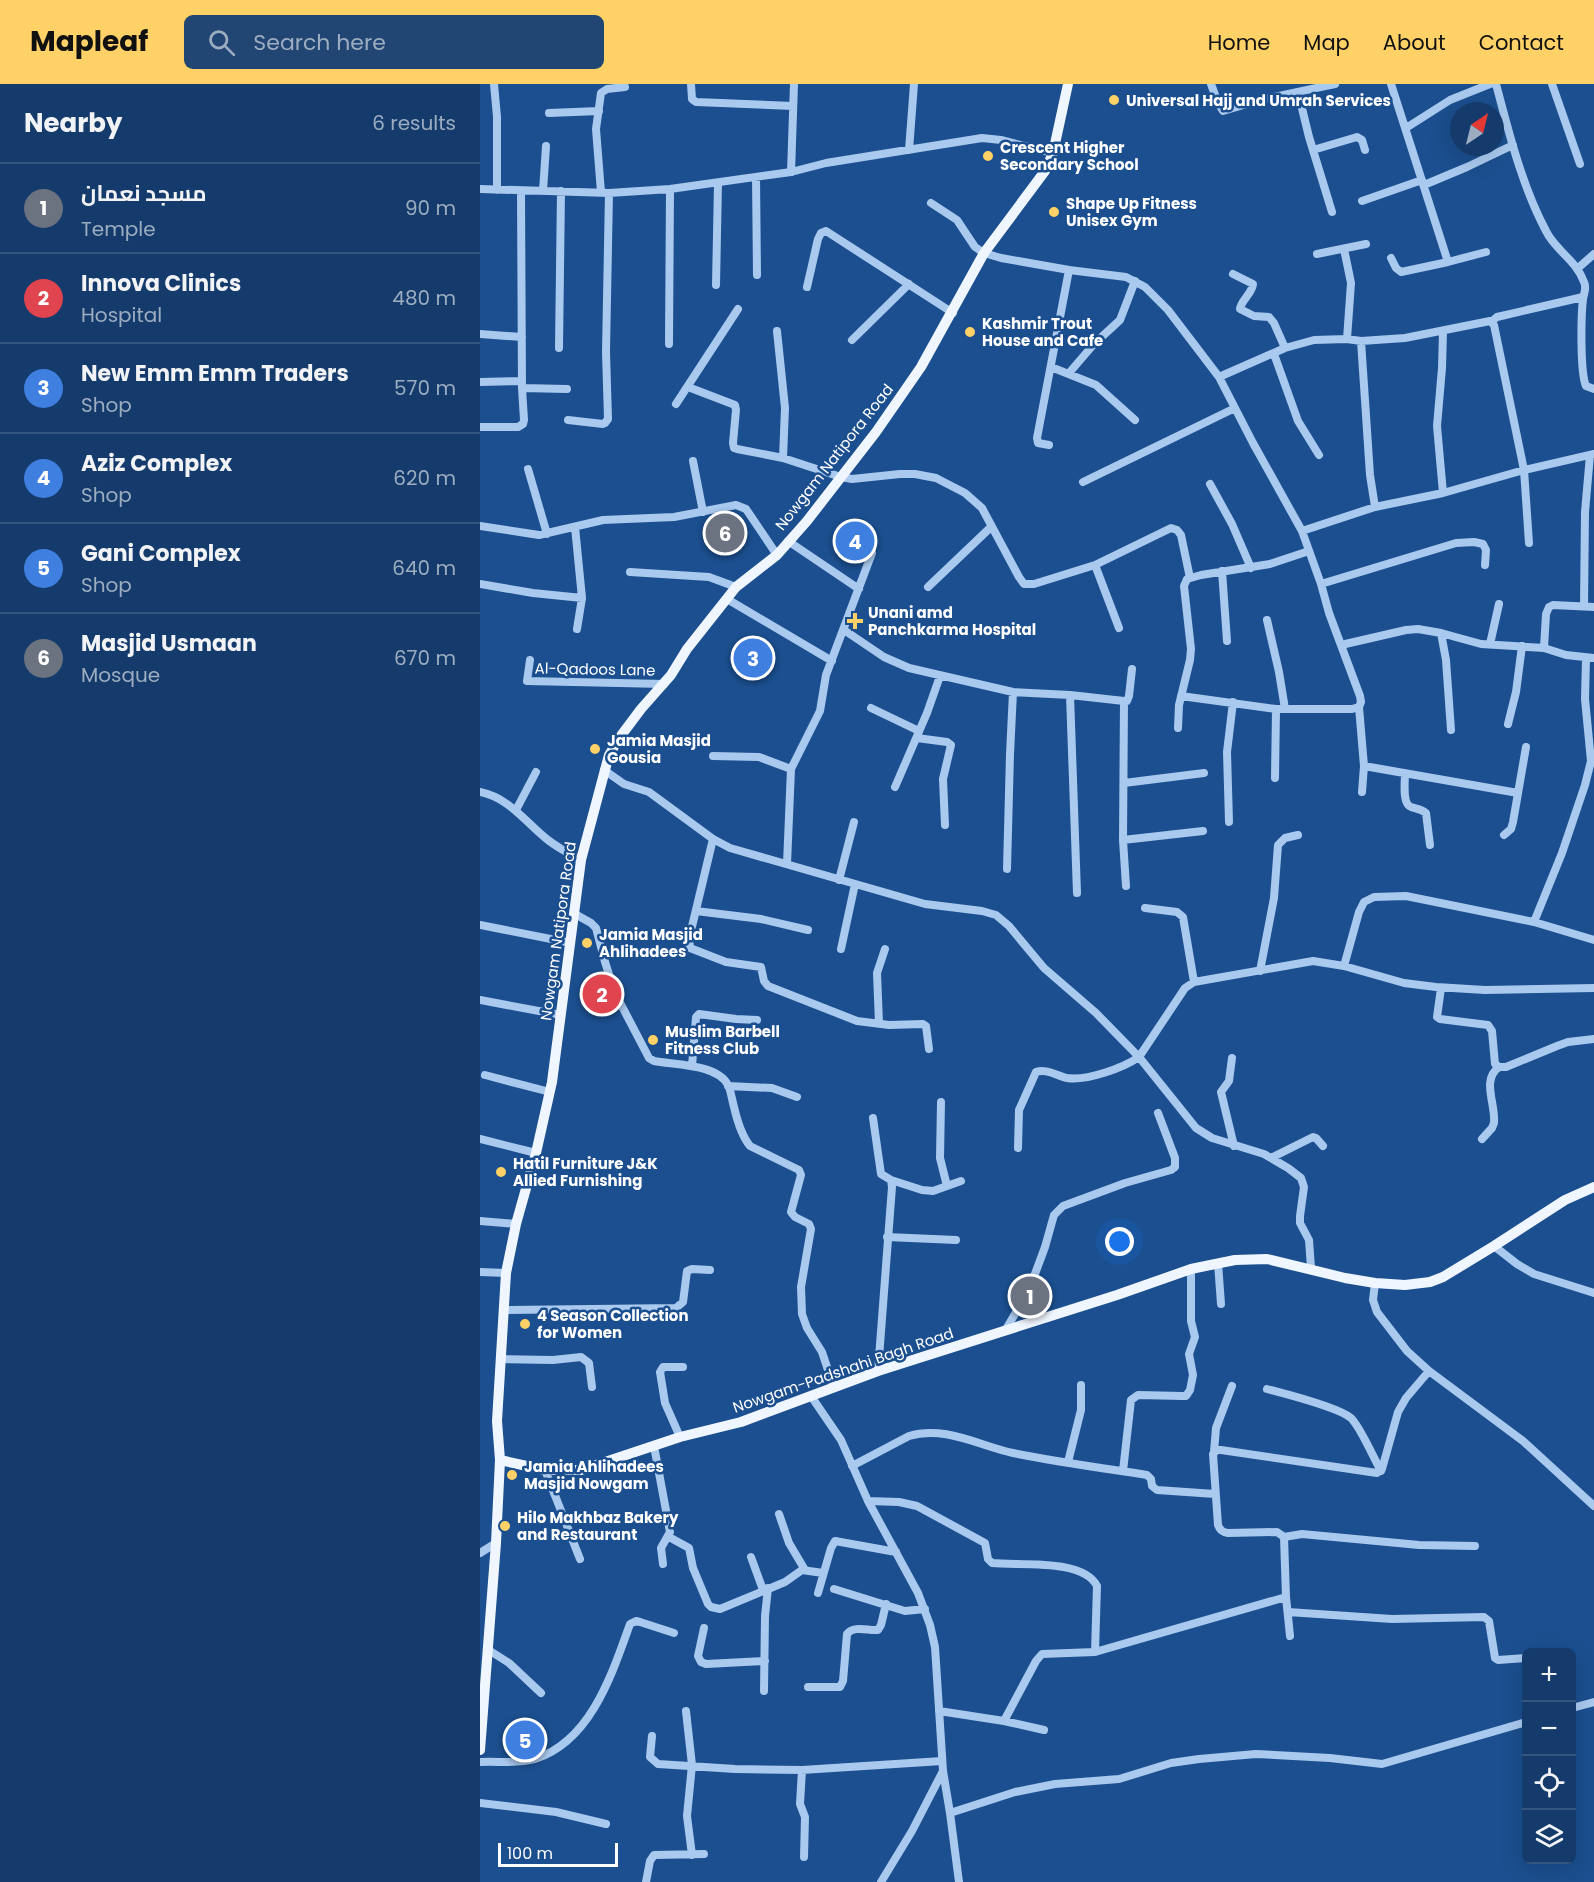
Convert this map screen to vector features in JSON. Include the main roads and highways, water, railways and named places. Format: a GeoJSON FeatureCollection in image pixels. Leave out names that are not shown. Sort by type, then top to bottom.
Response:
{"type":"FeatureCollection","features":[{"type":"Feature","properties":{"kind":"main road","name":"Nowgam Natipora Road"},"geometry":{"type":"LineString","coordinates":[[480,1750],[496,1542],[500,1460],[497,1421],[506,1273],[516,1224],[550,1092],[581,860],[609,754],[736,587],[777,555],[876,432],[921,366],[984,253],[1044,171],[1053,153],[1068,84]]}},
{"type":"Feature","properties":{"kind":"main road","name":"Nowgam-Padshahi Bagh Road"},"geometry":{"type":"LineString","coordinates":[[500,1460],[545,1470],[580,1470],[680,1437],[741,1422],[878,1371],[1005,1332],[1191,1269],[1218,1263],[1267,1259],[1375,1283],[1405,1285],[1430,1282],[1443,1277],[1565,1200],[1594,1187]]}},
{"type":"Feature","properties":{"kind":"place","name":"Universal Hajj and Umrah Services"},"geometry":{"type":"Point","coordinates":[1114,100]}},
{"type":"Feature","properties":{"kind":"place","name":"Crescent Higher Secondary School"},"geometry":{"type":"Point","coordinates":[988,156]}},
{"type":"Feature","properties":{"kind":"place","name":"Shape Up Fitness Unisex Gym"},"geometry":{"type":"Point","coordinates":[1054,212]}},
{"type":"Feature","properties":{"kind":"place","name":"Kashmir Trout House and Cafe"},"geometry":{"type":"Point","coordinates":[970,332]}},
{"type":"Feature","properties":{"kind":"place","name":"Masjid Usmaan"},"geometry":{"type":"Point","coordinates":[725,533]}},
{"type":"Feature","properties":{"kind":"place","name":"Aziz Complex"},"geometry":{"type":"Point","coordinates":[855,541]}},
{"type":"Feature","properties":{"kind":"place","name":"Unani amd Panchkarma Hospital"},"geometry":{"type":"Point","coordinates":[855,621]}},
{"type":"Feature","properties":{"kind":"place","name":"New Emm Emm Traders"},"geometry":{"type":"Point","coordinates":[753,658]}},
{"type":"Feature","properties":{"kind":"place","name":"Jamia Masjid Gousia"},"geometry":{"type":"Point","coordinates":[595,749]}},
{"type":"Feature","properties":{"kind":"place","name":"Jamia Masjid Ahlihadees"},"geometry":{"type":"Point","coordinates":[587,943]}},
{"type":"Feature","properties":{"kind":"place","name":"Innova Clinics"},"geometry":{"type":"Point","coordinates":[602,994]}},
{"type":"Feature","properties":{"kind":"place","name":"Muslim Barbell Fitness Club"},"geometry":{"type":"Point","coordinates":[653,1040]}},
{"type":"Feature","properties":{"kind":"place","name":"Hatil Furniture J&K Allied Furnishing"},"geometry":{"type":"Point","coordinates":[501,1172]}},
{"type":"Feature","properties":{"kind":"place","name":"مسجد نعمان"},"geometry":{"type":"Point","coordinates":[1030,1296]}},
{"type":"Feature","properties":{"kind":"place","name":"4 Season Collection for Women"},"geometry":{"type":"Point","coordinates":[525,1324]}},
{"type":"Feature","properties":{"kind":"place","name":"Jamia Ahlihadees Masjid Nowgam"},"geometry":{"type":"Point","coordinates":[512,1475]}},
{"type":"Feature","properties":{"kind":"place","name":"Hilo Makhbaz Bakery and Restaurant"},"geometry":{"type":"Point","coordinates":[505,1526]}},
{"type":"Feature","properties":{"kind":"place","name":"Gani Complex"},"geometry":{"type":"Point","coordinates":[525,1740]}}]}
